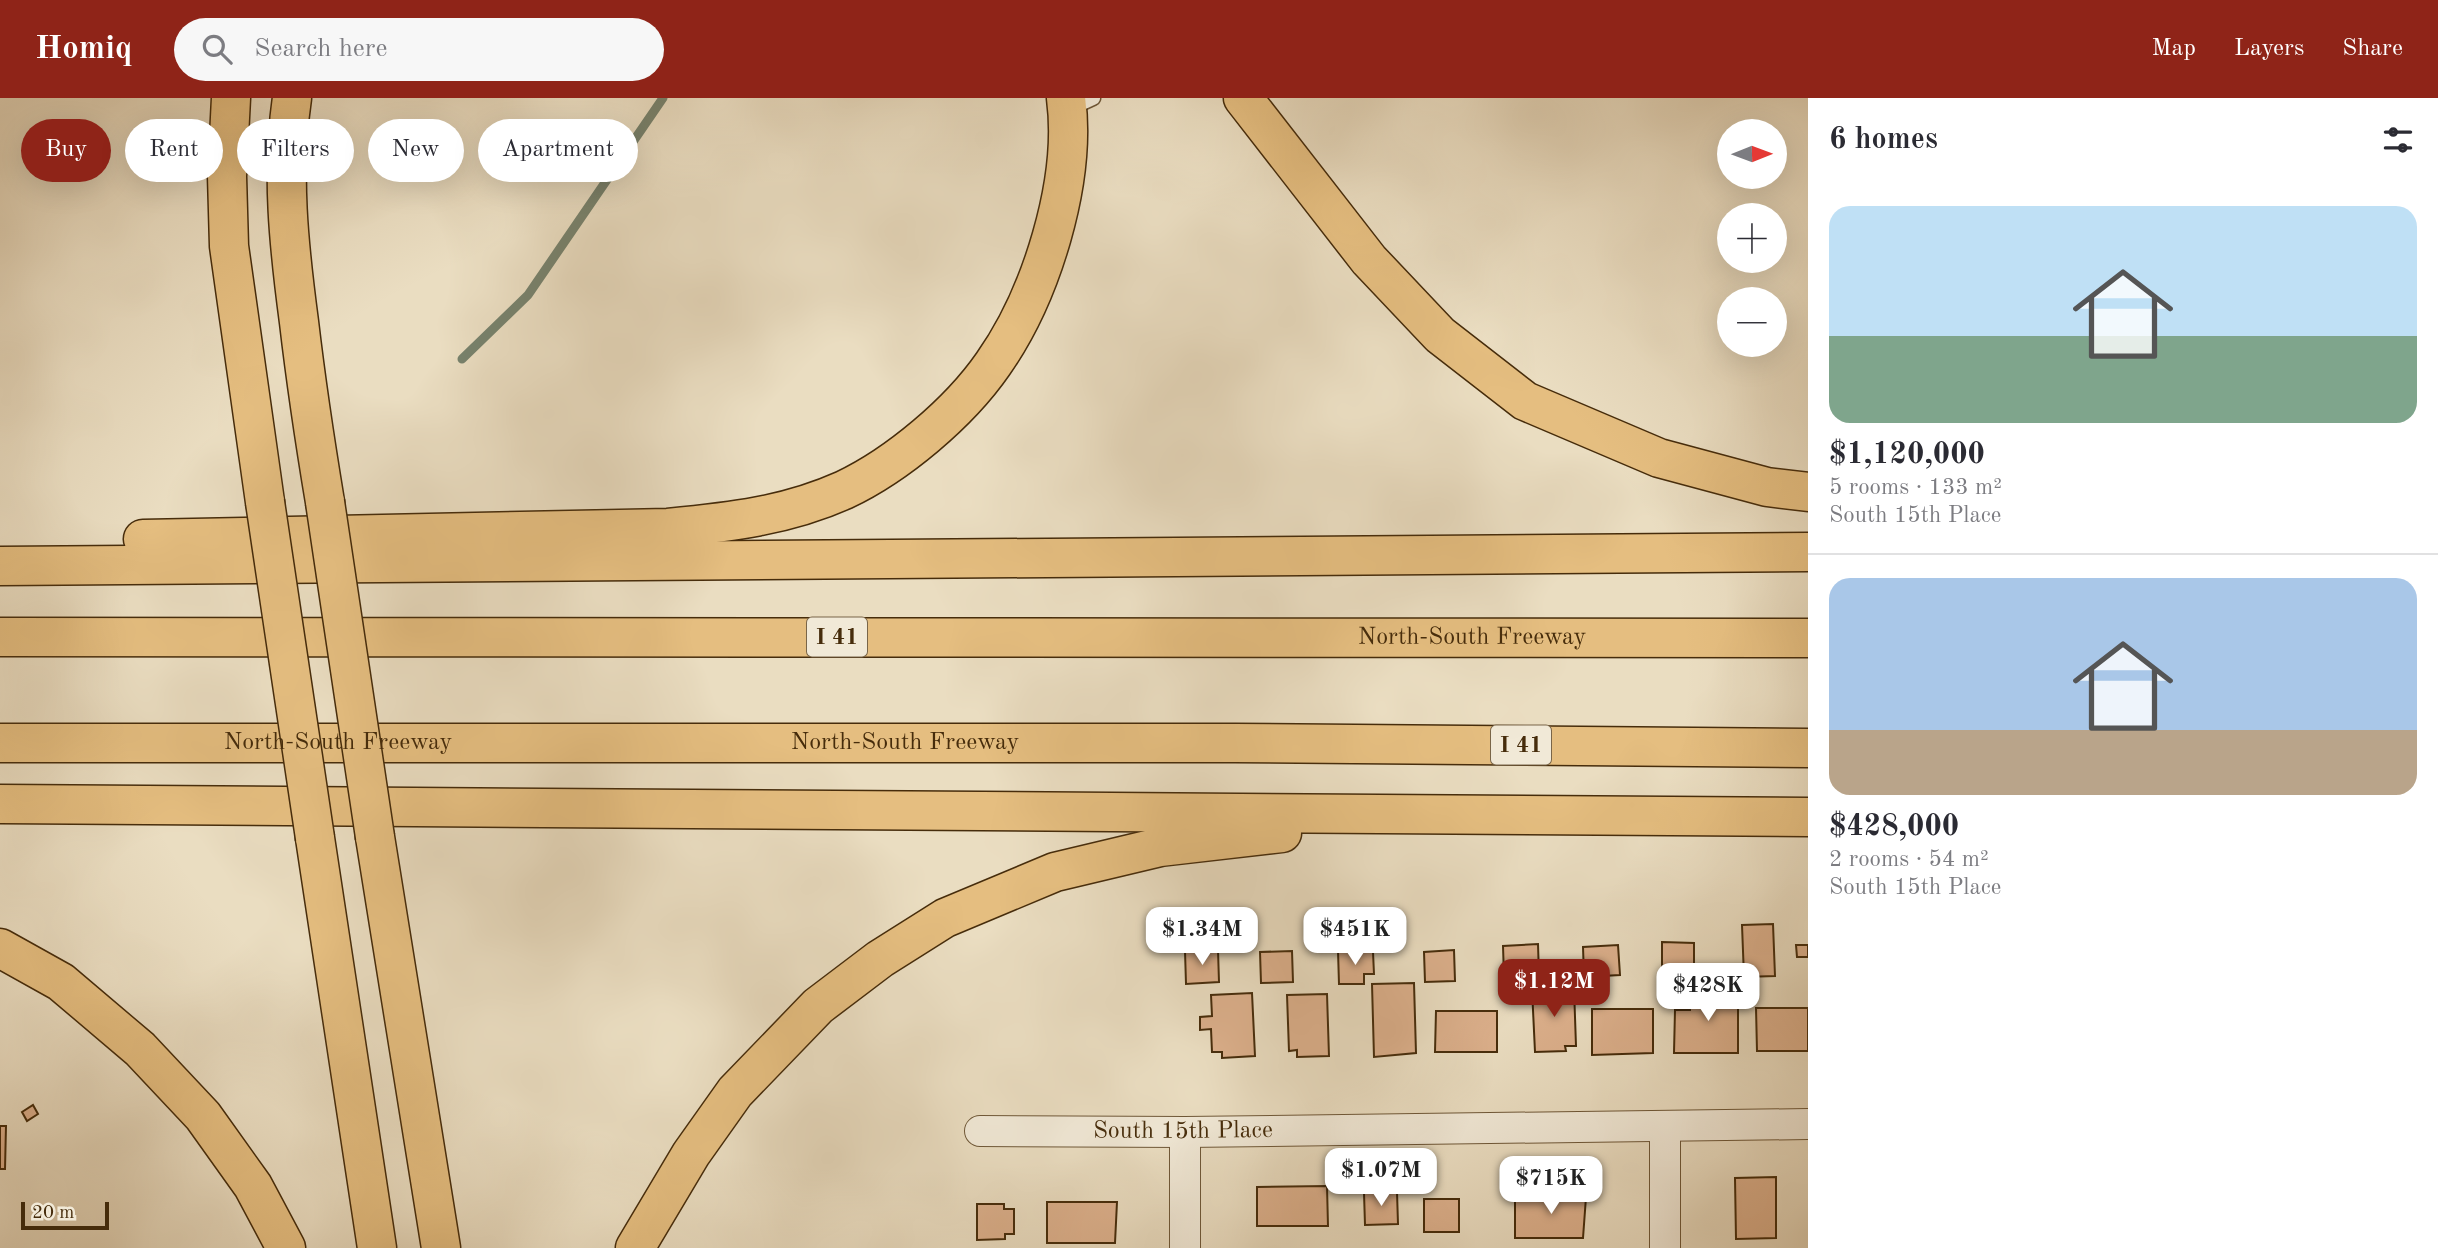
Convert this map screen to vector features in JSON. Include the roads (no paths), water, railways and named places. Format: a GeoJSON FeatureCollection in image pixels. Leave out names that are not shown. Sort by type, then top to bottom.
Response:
{"type":"FeatureCollection","features":[{"type":"Feature","properties":{"kind":"highway"},"geometry":{"type":"LineString","coordinates":[[231,98],[227,176],[229,246],[377,1248]]}},
{"type":"Feature","properties":{"kind":"highway"},"geometry":{"type":"LineString","coordinates":[[292,98],[286,199],[308,397],[441,1248]]}},
{"type":"Feature","properties":{"kind":"highway"},"geometry":{"type":"LineString","coordinates":[[1243,98],[1369,260],[1440,335],[1525,401],[1659,458],[1767,487],[1808,492]]}},
{"type":"Feature","properties":{"kind":"highway"},"geometry":{"type":"LineString","coordinates":[[0,542],[668,528],[742,521],[793,509],[844,489],[898,459],[952,411],[992,365],[1020,316],[1042,268],[1056,221],[1075,102]]}},
{"type":"Feature","properties":{"kind":"highway"},"geometry":{"type":"LineString","coordinates":[[0,566],[1808,552]]}},
{"type":"Feature","properties":{"kind":"highway","name":"North-South Freeway"},"geometry":{"type":"LineString","coordinates":[[0,638],[1808,638]]}},
{"type":"Feature","properties":{"kind":"highway","name":"North-South Freeway"},"geometry":{"type":"LineString","coordinates":[[0,743],[1235,743],[1808,748]]}},
{"type":"Feature","properties":{"kind":"highway"},"geometry":{"type":"LineString","coordinates":[[0,804],[1808,817]]}},
{"type":"Feature","properties":{"kind":"highway"},"geometry":{"type":"LineString","coordinates":[[635,1248],[691,1154],[736,1092],[818,1006],[880,959],[945,918],[1055,872],[1160,847],[1280,833],[1757,817]]}},
{"type":"Feature","properties":{"kind":"highway"},"geometry":{"type":"LineString","coordinates":[[0,948],[61,982],[140,1049],[203,1116],[253,1186],[286,1248]]}},
{"type":"Feature","properties":{"kind":"street","name":"South 15th Place"},"geometry":{"type":"LineString","coordinates":[[979,1131],[1185,1132],[1808,1124]]}},
{"type":"Feature","properties":{"kind":"street"},"geometry":{"type":"LineString","coordinates":[[1665,1127],[1665,1248]]}},
{"type":"Feature","properties":{"kind":"street"},"geometry":{"type":"LineString","coordinates":[[1185,1132],[1185,1248]]}},
{"type":"Feature","properties":{"kind":"waterway"},"geometry":{"type":"LineString","coordinates":[[462,359],[528,295],[663,98]]}}]}
